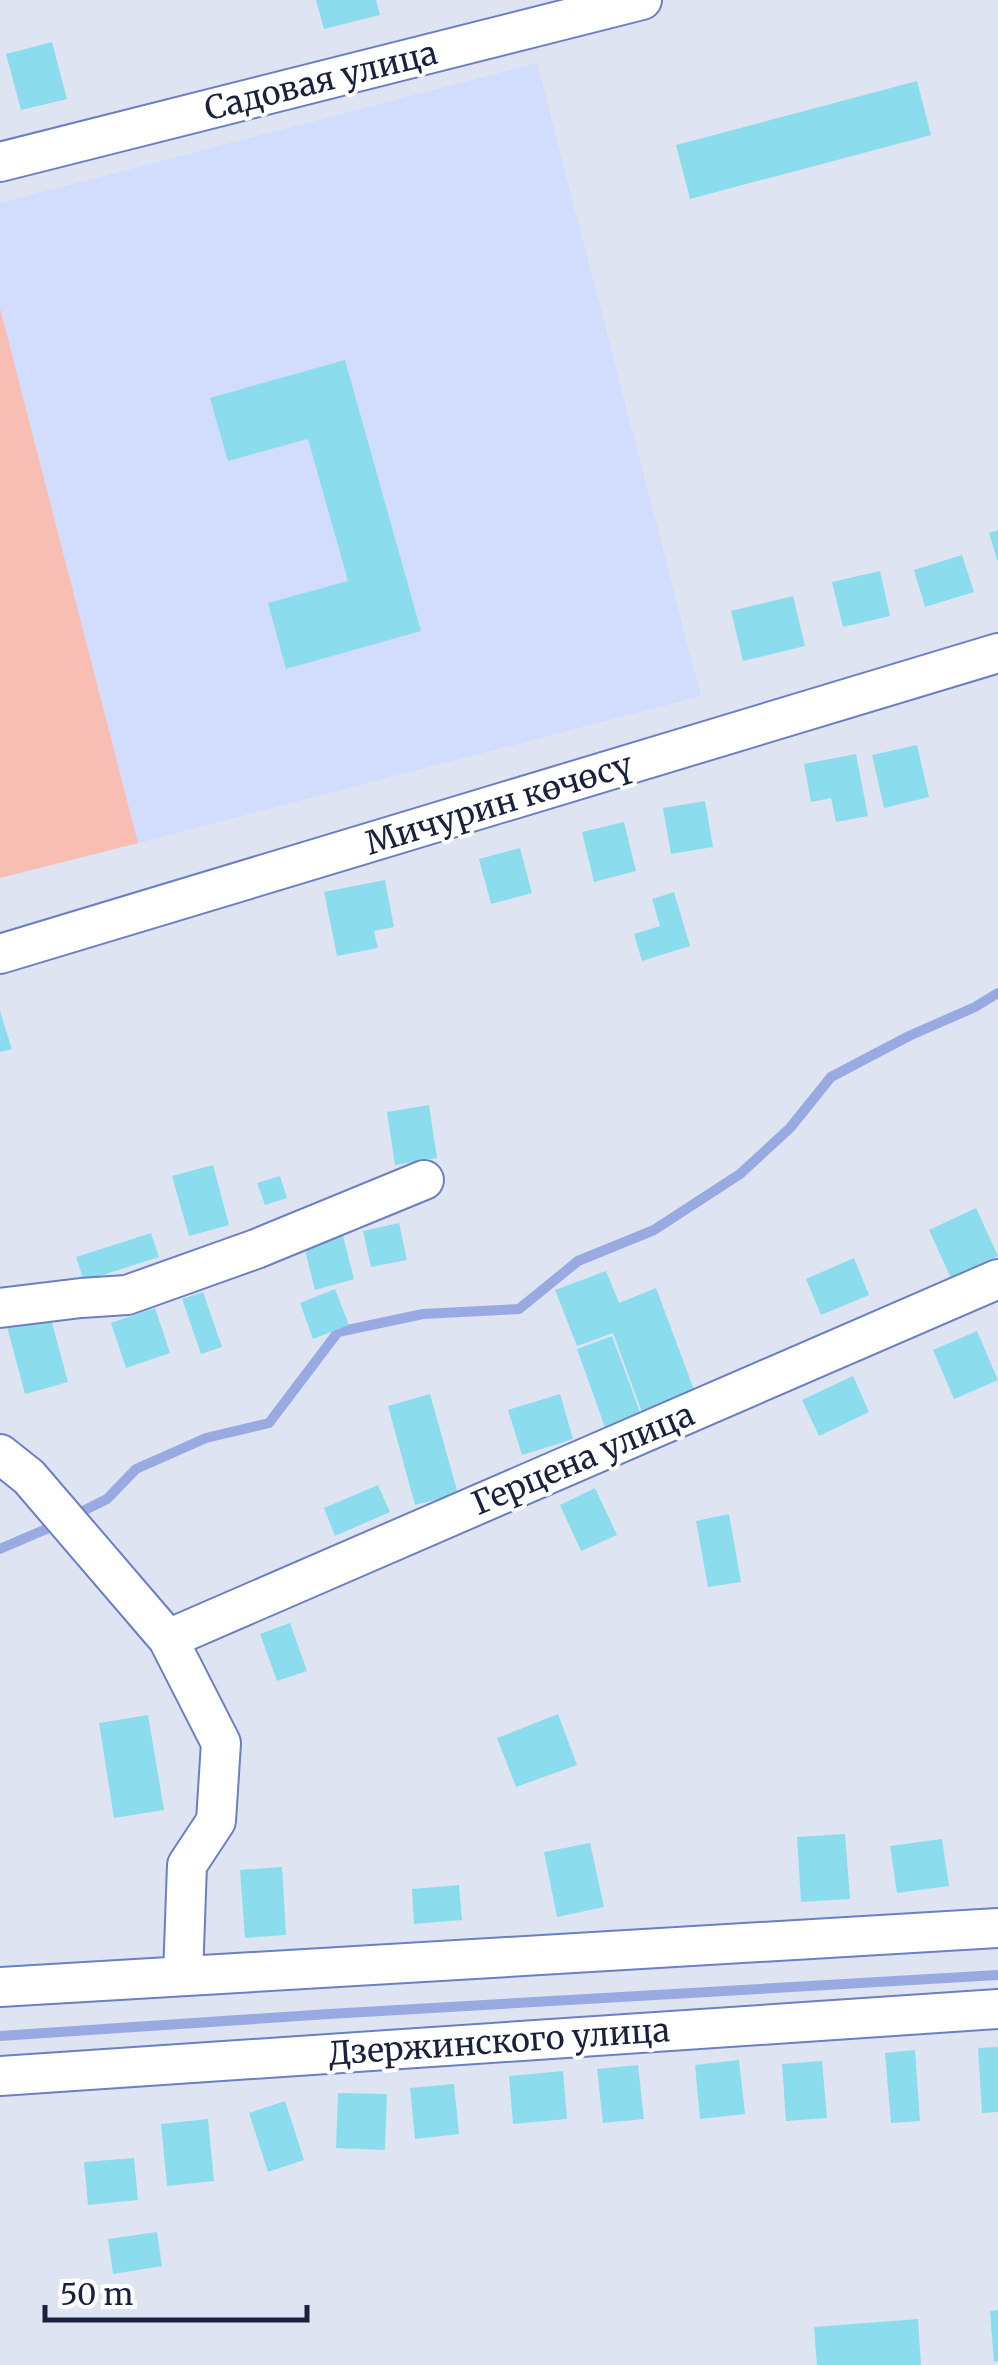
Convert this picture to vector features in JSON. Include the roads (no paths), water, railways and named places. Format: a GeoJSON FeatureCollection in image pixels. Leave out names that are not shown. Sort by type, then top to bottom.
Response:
{"type":"FeatureCollection","features":[{"type":"Feature","properties":{"kind":"street","name":"Садовая улица"},"geometry":{"type":"LineString","coordinates":[[0,162],[642,0]]}},
{"type":"Feature","properties":{"kind":"street","name":"Мичурин көчөсү"},"geometry":{"type":"LineString","coordinates":[[0,954],[998,652]]}},
{"type":"Feature","properties":{"kind":"street"},"geometry":{"type":"LineString","coordinates":[[0,1308],[127,1295],[256,1249],[424,1180]]}},
{"type":"Feature","properties":{"kind":"street","name":"Герцена улица"},"geometry":{"type":"LineString","coordinates":[[168,1638],[998,1279]]}},
{"type":"Feature","properties":{"kind":"street"},"geometry":{"type":"LineString","coordinates":[[0,1454],[29,1477],[168,1638],[221,1744],[216,1821],[187,1864],[182,1976]]}},
{"type":"Feature","properties":{"kind":"street"},"geometry":{"type":"LineString","coordinates":[[0,1987],[998,1928]]}},
{"type":"Feature","properties":{"kind":"street","name":"Дзержинского улица"},"geometry":{"type":"LineString","coordinates":[[0,2076],[998,2009]]}},
{"type":"Feature","properties":{"kind":"waterway"},"geometry":{"type":"LineString","coordinates":[[73,1516],[107,1499],[136,1469],[206,1438],[269,1423],[338,1332],[423,1314],[519,1309],[578,1261],[654,1230],[740,1174],[790,1128],[831,1077],[998,993]]}},
{"type":"Feature","properties":{"kind":"waterway"},"geometry":{"type":"LineString","coordinates":[[0,1549],[58,1524]]}},
{"type":"Feature","properties":{"kind":"waterway"},"geometry":{"type":"LineString","coordinates":[[0,2036],[998,1975]]}}]}
